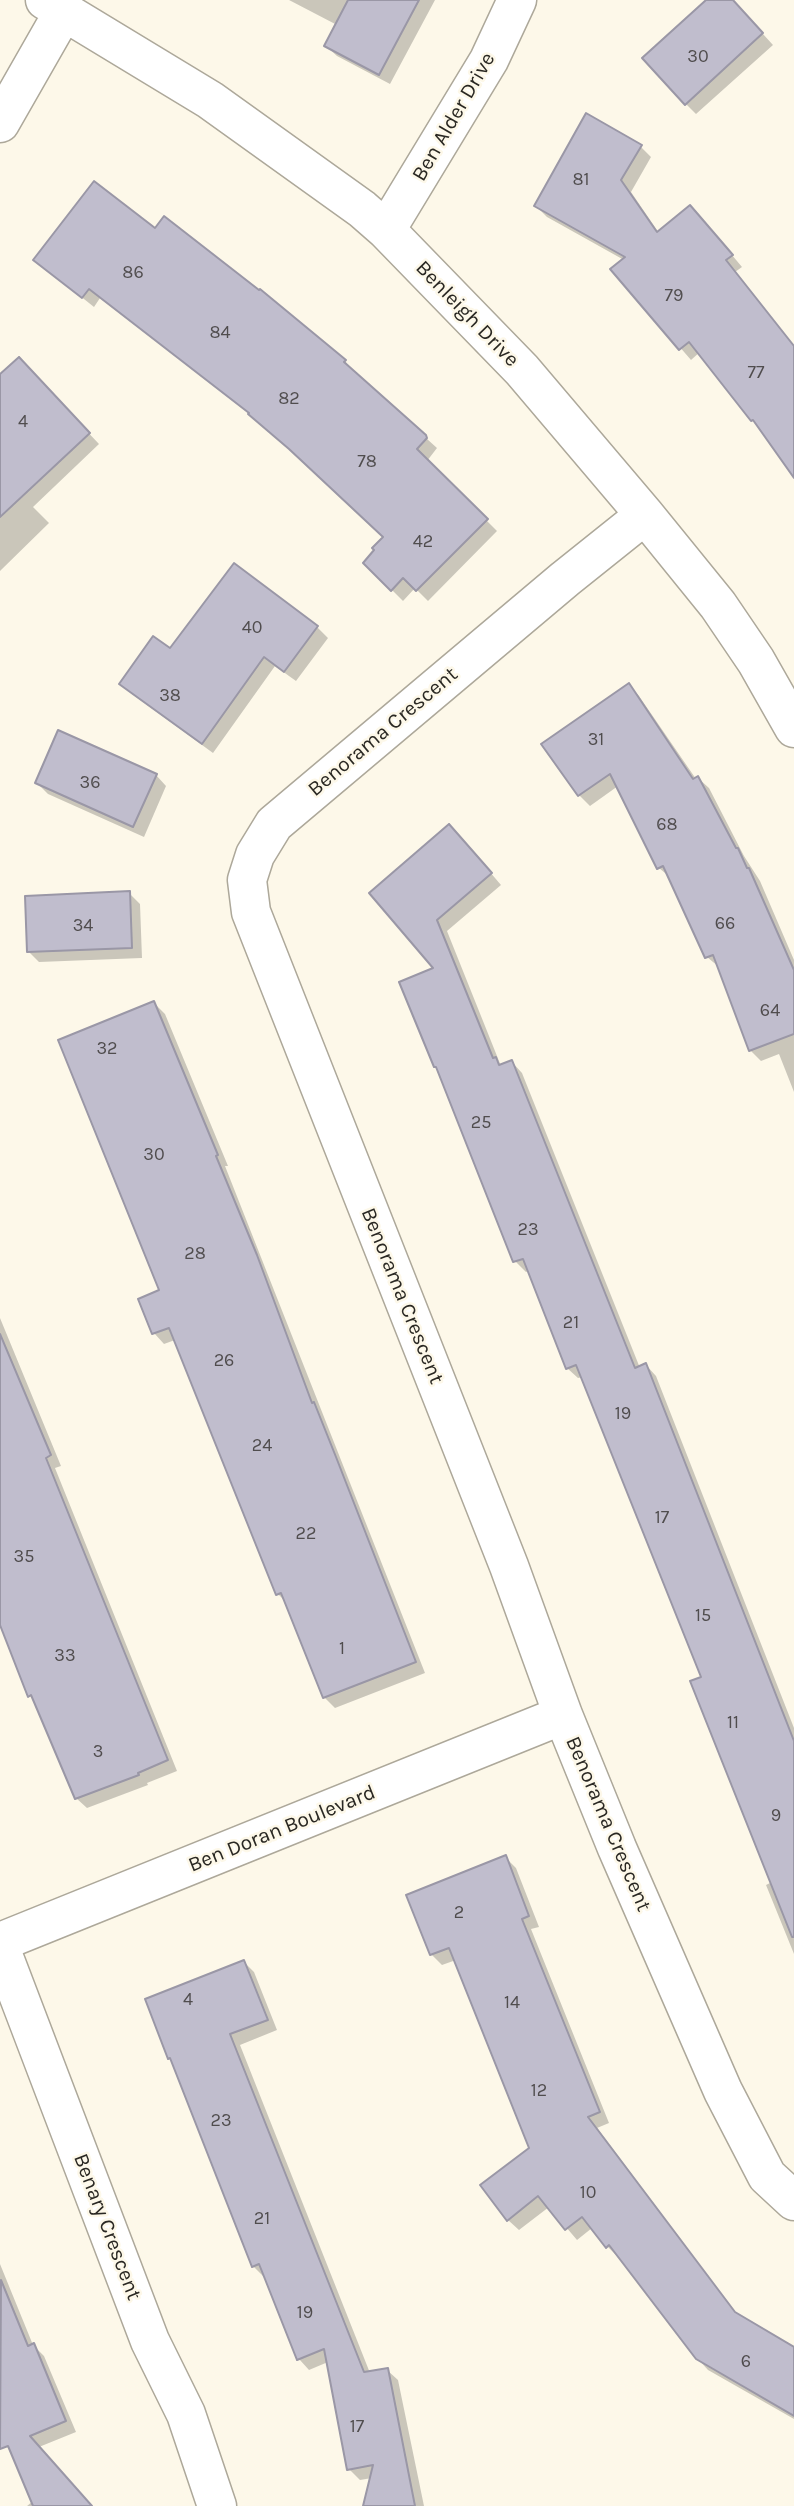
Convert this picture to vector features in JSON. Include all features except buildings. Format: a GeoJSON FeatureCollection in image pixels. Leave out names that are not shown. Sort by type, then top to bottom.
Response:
{"type":"FeatureCollection","features":[{"type":"Feature","properties":{"kind":"street","name":"Ben Alder Drive"},"geometry":{"type":"LineString","coordinates":[[386,230],[489,60],[517,0]]}},
{"type":"Feature","properties":{"kind":"street","name":"Benleigh Drive"},"geometry":{"type":"LineString","coordinates":[[54,6],[210,100],[362,209],[386,230],[522,370],[645,515],[718,605],[756,661],[794,728]]}},
{"type":"Feature","properties":{"kind":"street"},"geometry":{"type":"LineString","coordinates":[[0,123],[54,6]]}},
{"type":"Feature","properties":{"kind":"street","name":"Benorama Crescent"},"geometry":{"type":"LineString","coordinates":[[645,515],[274,824],[255,855],[247,880],[251,912],[509,1566],[563,1715],[617,1848],[723,2091],[767,2176],[794,2201]]}},
{"type":"Feature","properties":{"kind":"street","name":"Ben Doran Boulevard"},"geometry":{"type":"LineString","coordinates":[[0,1944],[563,1715]]}},
{"type":"Feature","properties":{"kind":"street","name":"Benary Crescent"},"geometry":{"type":"LineString","coordinates":[[0,1944],[150,2341],[186,2414],[217,2506]]}}]}
